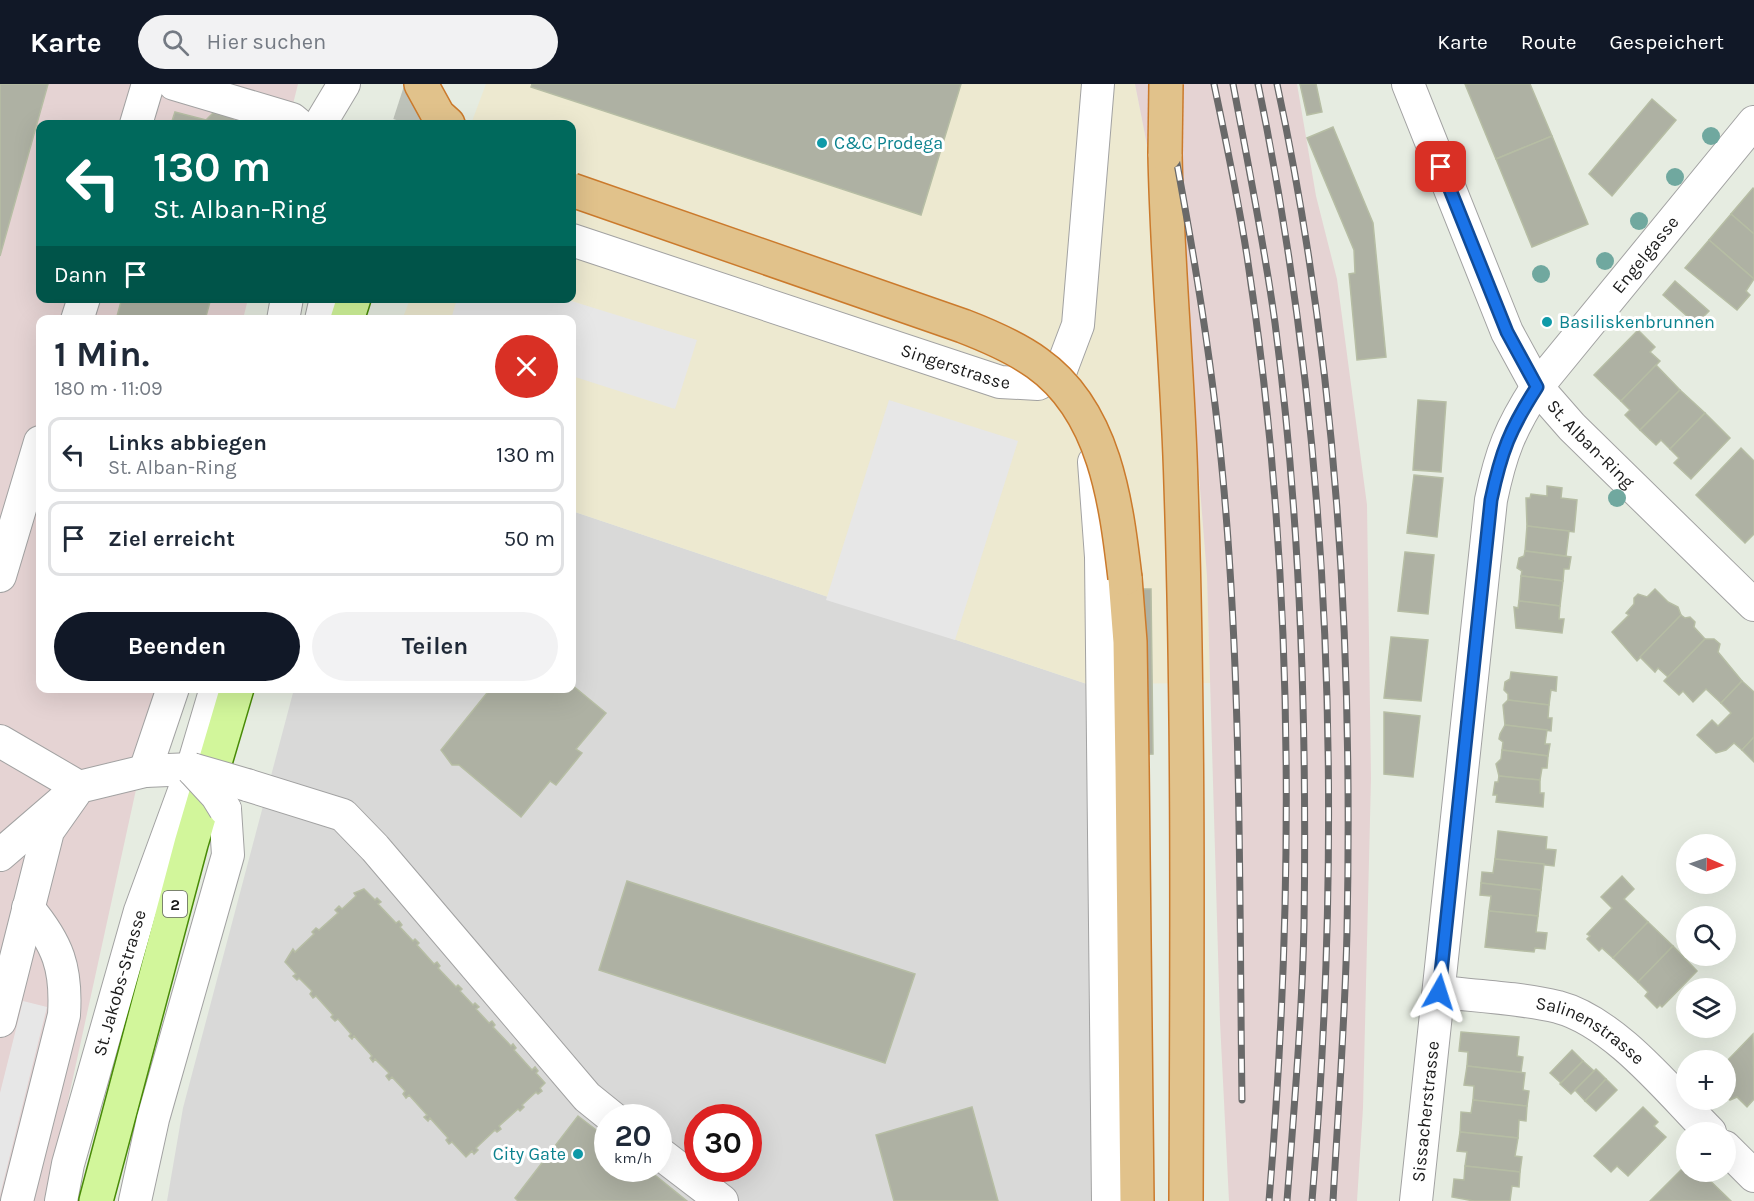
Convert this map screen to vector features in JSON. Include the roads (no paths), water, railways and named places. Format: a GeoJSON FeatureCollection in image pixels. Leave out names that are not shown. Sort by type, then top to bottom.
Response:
{"type":"FeatureCollection","features":[{"type":"Feature","properties":{"kind":"highway"},"geometry":{"type":"LineString","coordinates":[[421,84],[438,115],[444,120]]}},
{"type":"Feature","properties":{"kind":"highway"},"geometry":{"type":"LineString","coordinates":[[1166,84],[1167,250],[1178,405],[1186,681],[1186,1201]]}},
{"type":"Feature","properties":{"kind":"highway"},"geometry":{"type":"LineString","coordinates":[[576,191],[988,335],[1018,351],[1053,376],[1077,403],[1093,429],[1119,525],[1130,642],[1137,1201]]}},
{"type":"Feature","properties":{"kind":"main road","name":"St. Jakobs-Strasse"},"geometry":{"type":"LineString","coordinates":[[96,1201],[191,844],[236,693]]}},
{"type":"Feature","properties":{"kind":"main road","name":"St. Jakobs-Strasse"},"geometry":{"type":"LineString","coordinates":[[106,1201],[116,1121]]}},
{"type":"Feature","properties":{"kind":"street"},"geometry":{"type":"LineString","coordinates":[[137,120],[148,84]]}},
{"type":"Feature","properties":{"kind":"street"},"geometry":{"type":"LineString","coordinates":[[174,84],[293,120]]}},
{"type":"Feature","properties":{"kind":"street"},"geometry":{"type":"LineString","coordinates":[[322,120],[344,84]]}},
{"type":"Feature","properties":{"kind":"street"},"geometry":{"type":"LineString","coordinates":[[345,120],[344,114],[352,84]]}},
{"type":"Feature","properties":{"kind":"street"},"geometry":{"type":"LineString","coordinates":[[1098,84],[1078,325],[1061,370],[1084,399],[1092,444],[1101,557],[1108,1201]]}},
{"type":"Feature","properties":{"kind":"street","name":"St. Alban-Ring"},"geometry":{"type":"LineString","coordinates":[[1408,84],[1507,332],[1537,387],[1572,428],[1754,605]]}},
{"type":"Feature","properties":{"kind":"street","name":"Engelgasse"},"geometry":{"type":"LineString","coordinates":[[1537,387],[1754,122]]}},
{"type":"Feature","properties":{"kind":"street","name":"Singerstrasse"},"geometry":{"type":"LineString","coordinates":[[576,241],[1000,382],[1038,384],[1061,370]]}},
{"type":"Feature","properties":{"kind":"street","name":"Sissacherstrasse"},"geometry":{"type":"LineString","coordinates":[[1416,1201],[1491,500],[1499,462],[1514,423],[1537,387]]}},
{"type":"Feature","properties":{"kind":"street"},"geometry":{"type":"LineString","coordinates":[[0,576],[36,455]]}},
{"type":"Feature","properties":{"kind":"street"},"geometry":{"type":"LineString","coordinates":[[145,771],[171,693]]}},
{"type":"Feature","properties":{"kind":"street","name":"St. Jakobs-Strasse"},"geometry":{"type":"LineString","coordinates":[[61,1201],[68,1164],[140,911],[192,769],[215,693]]}},
{"type":"Feature","properties":{"kind":"street"},"geometry":{"type":"LineString","coordinates":[[0,741],[79,787]]}},
{"type":"Feature","properties":{"kind":"street"},"geometry":{"type":"LineString","coordinates":[[135,1201],[153,1119],[228,855],[225,810],[217,796],[192,769]]}},
{"type":"Feature","properties":{"kind":"street"},"geometry":{"type":"LineString","coordinates":[[0,855],[79,787],[145,771],[192,769],[343,815],[375,848],[587,1097],[596,1104]]}},
{"type":"Feature","properties":{"kind":"street"},"geometry":{"type":"LineString","coordinates":[[0,1021],[48,831],[79,787]]}},
{"type":"Feature","properties":{"kind":"street"},"geometry":{"type":"LineString","coordinates":[[17,1201],[64,1015],[66,992],[63,969],[56,946],[28,908]]}},
{"type":"Feature","properties":{"kind":"street","name":"Salinenstrasse"},"geometry":{"type":"LineString","coordinates":[[1439,992],[1560,1008],[1593,1022],[1627,1050],[1700,1122]]}},
{"type":"Feature","properties":{"kind":"street"},"geometry":{"type":"LineString","coordinates":[[1736,1158],[1754,1176]]}},
{"type":"Feature","properties":{"kind":"street"},"geometry":{"type":"LineString","coordinates":[[672,1163],[722,1201]]}},
{"type":"Feature","properties":{"kind":"tunnel"},"geometry":{"type":"LineString","coordinates":[[410,120],[422,84]]}},
{"type":"Feature","properties":{"kind":"railway"},"geometry":{"type":"LineString","coordinates":[[1162,84],[1205,330],[1223,479],[1237,711],[1242,1100]]}},
{"type":"Feature","properties":{"kind":"railway"},"geometry":{"type":"LineString","coordinates":[[1214,84],[1247,256],[1263,373],[1282,609],[1286,728],[1286,846],[1283,965],[1269,1201]]}},
{"type":"Feature","properties":{"kind":"railway"},"geometry":{"type":"LineString","coordinates":[[1233,84],[1275,323],[1291,472],[1300,623],[1304,774],[1304,925],[1300,1028],[1287,1201]]}},
{"type":"Feature","properties":{"kind":"railway"},"geometry":{"type":"LineString","coordinates":[[1258,84],[1283,222],[1303,361],[1317,500],[1325,640],[1329,780],[1327,921],[1322,1061],[1312,1201]]}},
{"type":"Feature","properties":{"kind":"railway"},"geometry":{"type":"LineString","coordinates":[[1277,84],[1314,294],[1337,505],[1343,612],[1347,718],[1347,931],[1333,1201]]}},
{"type":"Feature","properties":{"kind":"place","name":"C&C Prodega"},"geometry":{"type":"Point","coordinates":[822,143]}},
{"type":"Feature","properties":{"kind":"place","name":"Basiliskenbrunnen"},"geometry":{"type":"Point","coordinates":[1547,322]}},
{"type":"Feature","properties":{"kind":"place","name":"City Gate"},"geometry":{"type":"Point","coordinates":[578,1154]}}]}
